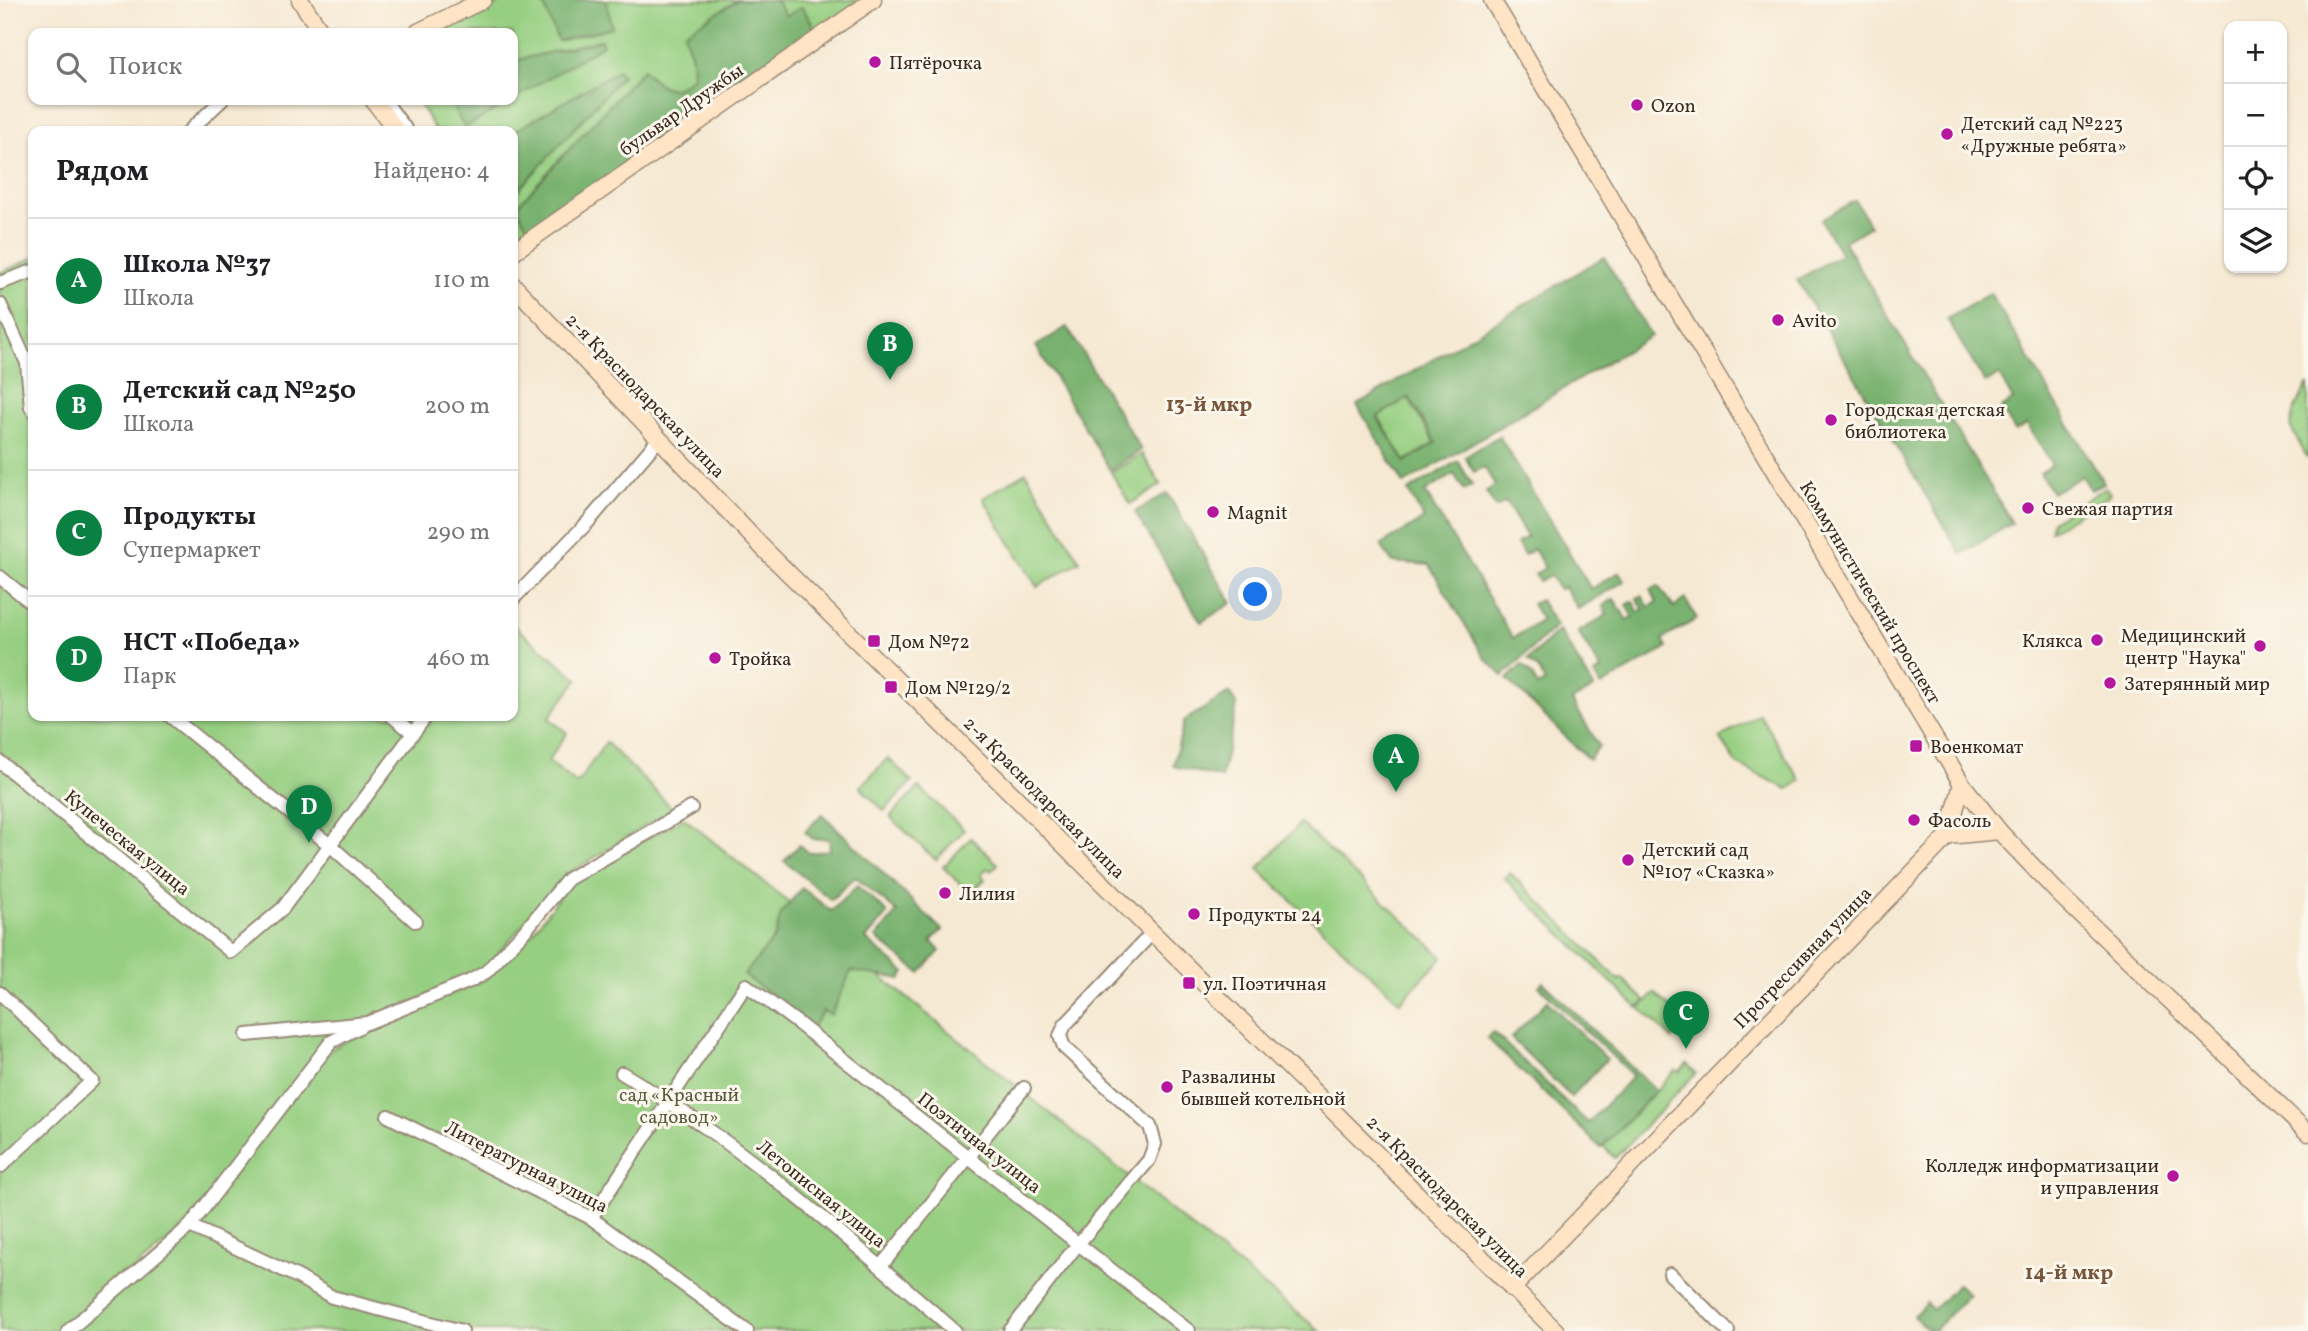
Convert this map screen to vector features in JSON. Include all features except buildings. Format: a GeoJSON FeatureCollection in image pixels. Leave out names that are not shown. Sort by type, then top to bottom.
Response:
{"type":"FeatureCollection","features":[{"type":"Feature","properties":{"kind":"street"},"geometry":{"type":"LineString","coordinates":[[300,0],[317,28]]}},
{"type":"Feature","properties":{"kind":"street"},"geometry":{"type":"LineString","coordinates":[[426,28],[482,0]]}},
{"type":"Feature","properties":{"kind":"street","name":"бульвар Дружбы"},"geometry":{"type":"LineString","coordinates":[[518,249],[873,0]]}},
{"type":"Feature","properties":{"kind":"street","name":"Коммунистический проспект"},"geometry":{"type":"LineString","coordinates":[[1492,0],[1962,784],[1999,831],[2070,905],[2308,1133]]}},
{"type":"Feature","properties":{"kind":"street"},"geometry":{"type":"LineString","coordinates":[[194,126],[217,105]]}},
{"type":"Feature","properties":{"kind":"street"},"geometry":{"type":"LineString","coordinates":[[377,105],[393,126]]}},
{"type":"Feature","properties":{"kind":"street"},"geometry":{"type":"LineString","coordinates":[[388,105],[403,126]]}},
{"type":"Feature","properties":{"kind":"street"},"geometry":{"type":"LineString","coordinates":[[0,283],[28,273]]}},
{"type":"Feature","properties":{"kind":"street","name":"2-я Краснодарская улица"},"geometry":{"type":"LineString","coordinates":[[518,290],[773,558],[1556,1331]]}},
{"type":"Feature","properties":{"kind":"street"},"geometry":{"type":"LineString","coordinates":[[0,304],[27,363],[28,374]]}},
{"type":"Feature","properties":{"kind":"street"},"geometry":{"type":"LineString","coordinates":[[518,594],[588,522],[659,439]]}},
{"type":"Feature","properties":{"kind":"street"},"geometry":{"type":"LineString","coordinates":[[0,578],[28,600]]}},
{"type":"Feature","properties":{"kind":"street"},"geometry":{"type":"LineString","coordinates":[[176,721],[331,846],[415,921]]}},
{"type":"Feature","properties":{"kind":"street"},"geometry":{"type":"LineString","coordinates":[[398,721],[413,733]]}},
{"type":"Feature","properties":{"kind":"street"},"geometry":{"type":"LineString","coordinates":[[331,846],[422,721]]}},
{"type":"Feature","properties":{"kind":"street","name":"Купеческая улица"},"geometry":{"type":"LineString","coordinates":[[0,762],[231,952],[283,908],[331,846]]}},
{"type":"Feature","properties":{"kind":"street"},"geometry":{"type":"LineString","coordinates":[[1962,784],[1948,836],[1999,831]]}},
{"type":"Feature","properties":{"kind":"street"},"geometry":{"type":"LineString","coordinates":[[68,1331],[190,1226],[331,1042],[367,1023],[486,972],[568,879],[691,808]]}},
{"type":"Feature","properties":{"kind":"street","name":"Прогрессивная улица"},"geometry":{"type":"LineString","coordinates":[[1512,1289],[1948,836]]}},
{"type":"Feature","properties":{"kind":"street"},"geometry":{"type":"LineString","coordinates":[[1010,1331],[1078,1244],[1149,1160],[1155,1144],[1150,1126],[1064,1047],[1060,1036],[1065,1025],[1152,933]]}},
{"type":"Feature","properties":{"kind":"street","name":"Поэтичная улица"},"geometry":{"type":"LineString","coordinates":[[670,1101],[746,985],[1189,1331]]}},
{"type":"Feature","properties":{"kind":"street"},"geometry":{"type":"LineString","coordinates":[[0,993],[92,1081],[0,1167]]}},
{"type":"Feature","properties":{"kind":"street"},"geometry":{"type":"LineString","coordinates":[[247,1035],[367,1023]]}},
{"type":"Feature","properties":{"kind":"street","name":"Летописная улица"},"geometry":{"type":"LineString","coordinates":[[622,1073],[670,1101],[735,1147],[881,1266],[955,1331]]}},
{"type":"Feature","properties":{"kind":"street"},"geometry":{"type":"LineString","coordinates":[[881,1266],[1024,1088]]}},
{"type":"Feature","properties":{"kind":"street"},"geometry":{"type":"LineString","coordinates":[[591,1217],[670,1101]]}},
{"type":"Feature","properties":{"kind":"street","name":"Литературная улица"},"geometry":{"type":"LineString","coordinates":[[388,1116],[591,1217],[747,1331]]}},
{"type":"Feature","properties":{"kind":"street"},"geometry":{"type":"LineString","coordinates":[[190,1226],[298,1277],[332,1297],[462,1331]]}},
{"type":"Feature","properties":{"kind":"street"},"geometry":{"type":"LineString","coordinates":[[1670,1274],[1728,1331]]}},
{"type":"Feature","properties":{"kind":"green space"},"geometry":{"type":"Polygon","coordinates":[[[506,0],[865,0],[518,243],[518,126],[433,126],[420,105],[518,105],[518,28],[448,28],[506,0]]]}},
{"type":"Feature","properties":{"kind":"green space"},"geometry":{"type":"Polygon","coordinates":[[[542,0],[606,0],[612,27],[558,41],[542,0]]]}},
{"type":"Feature","properties":{"kind":"green space"},"geometry":{"type":"Polygon","coordinates":[[[738,0],[776,0],[786,16],[802,7],[818,33],[532,234],[518,210],[518,205],[643,69],[666,88],[679,87],[693,76],[692,57],[684,33],[738,0]]]}},
{"type":"Feature","properties":{"kind":"green space"},"geometry":{"type":"Polygon","coordinates":[[[601,40],[603,45],[518,96],[518,60],[601,40]]]}},
{"type":"Feature","properties":{"kind":"green space"},"geometry":{"type":"Polygon","coordinates":[[[618,70],[622,76],[518,190],[518,129],[618,70]]]}},
{"type":"Feature","properties":{"kind":"green space"},"geometry":{"type":"Polygon","coordinates":[[[451,105],[504,105],[468,126],[464,126],[451,105]]]}},
{"type":"Feature","properties":{"kind":"green space"},"geometry":{"type":"Polygon","coordinates":[[[1855,200],[1870,226],[1844,242],[2012,523],[1961,554],[1797,280],[1841,254],[1821,220],[1855,200]]]}},
{"type":"Feature","properties":{"kind":"green space"},"geometry":{"type":"Polygon","coordinates":[[[1604,257],[1651,336],[1404,484],[1357,405],[1604,257]],[[1409,397],[1377,417],[1405,462],[1436,443],[1409,397]]]}},
{"type":"Feature","properties":{"kind":"green space"},"geometry":{"type":"Polygon","coordinates":[[[28,260],[28,721],[518,721],[518,629],[578,679],[549,718],[567,733],[548,761],[577,784],[606,742],[673,809],[565,876],[484,970],[330,1039],[189,1223],[63,1331],[0,1331],[0,273],[28,260]]]}},
{"type":"Feature","properties":{"kind":"green space"},"geometry":{"type":"Polygon","coordinates":[[[1990,293],[2104,483],[2091,490],[2082,476],[2052,493],[2040,473],[2052,465],[2027,424],[2015,431],[2001,408],[2013,400],[1999,375],[1985,383],[1947,319],[1990,293]]]}},
{"type":"Feature","properties":{"kind":"green space"},"geometry":{"type":"Polygon","coordinates":[[[1067,327],[1141,450],[1110,470],[1036,346],[1067,327]]]}},
{"type":"Feature","properties":{"kind":"green space"},"geometry":{"type":"Polygon","coordinates":[[[2308,384],[2308,459],[2290,426],[2294,410],[2308,384]]]}},
{"type":"Feature","properties":{"kind":"green space"},"geometry":{"type":"Polygon","coordinates":[[[1408,398],[1435,443],[1405,461],[1378,416],[1408,398]]]}},
{"type":"Feature","properties":{"kind":"green space"},"geometry":{"type":"Polygon","coordinates":[[[1499,436],[1591,589],[1619,572],[1625,581],[1578,609],[1564,587],[1559,589],[1550,575],[1539,581],[1535,574],[1545,568],[1534,549],[1524,555],[1517,543],[1527,537],[1506,502],[1496,508],[1486,492],[1495,485],[1484,467],[1474,472],[1465,457],[1499,436]]]}},
{"type":"Feature","properties":{"kind":"green space"},"geometry":{"type":"Polygon","coordinates":[[[1142,454],[1161,485],[1130,504],[1111,472],[1142,454]]]}},
{"type":"Feature","properties":{"kind":"green space"},"geometry":{"type":"Polygon","coordinates":[[[1458,461],[1472,485],[1464,490],[1454,474],[1425,492],[1513,638],[1542,620],[1532,604],[1540,600],[1556,626],[1503,676],[1485,658],[1429,565],[1392,562],[1381,545],[1424,519],[1408,491],[1458,461]]]}},
{"type":"Feature","properties":{"kind":"green space"},"geometry":{"type":"Polygon","coordinates":[[[1026,472],[1080,561],[1037,587],[983,498],[1026,472]]]}},
{"type":"Feature","properties":{"kind":"green space"},"geometry":{"type":"Polygon","coordinates":[[[2106,487],[2111,494],[2050,531],[2052,521],[2106,487]]]}},
{"type":"Feature","properties":{"kind":"green space"},"geometry":{"type":"Polygon","coordinates":[[[1167,493],[1232,603],[1201,622],[1135,512],[1167,493]]]}},
{"type":"Feature","properties":{"kind":"green space"},"geometry":{"type":"Polygon","coordinates":[[[1658,586],[1674,607],[1685,599],[1697,619],[1663,639],[1667,648],[1601,686],[1594,674],[1601,670],[1578,632],[1607,615],[1603,606],[1614,599],[1627,620],[1633,617],[1627,605],[1633,601],[1638,612],[1643,610],[1637,598],[1642,596],[1649,607],[1657,602],[1651,590],[1658,586]]]}},
{"type":"Feature","properties":{"kind":"green space"},"geometry":{"type":"Polygon","coordinates":[[[1559,630],[1594,688],[1572,701],[1599,746],[1589,760],[1507,679],[1522,665],[1538,686],[1545,682],[1539,670],[1528,660],[1559,630]]]}},
{"type":"Feature","properties":{"kind":"green space"},"geometry":{"type":"Polygon","coordinates":[[[1229,693],[1237,705],[1221,778],[1173,766],[1184,721],[1229,693]]]}},
{"type":"Feature","properties":{"kind":"green space"},"geometry":{"type":"Polygon","coordinates":[[[1759,714],[1801,781],[1788,789],[1738,765],[1720,738],[1759,714]]]}},
{"type":"Feature","properties":{"kind":"green space"},"geometry":{"type":"Polygon","coordinates":[[[888,758],[912,782],[884,811],[860,787],[888,758]]]}},
{"type":"Feature","properties":{"kind":"green space"},"geometry":{"type":"Polygon","coordinates":[[[919,787],[964,830],[936,860],[890,817],[919,787]]]}},
{"type":"Feature","properties":{"kind":"green space"},"geometry":{"type":"Polygon","coordinates":[[[822,814],[942,930],[931,941],[940,951],[920,973],[876,938],[897,912],[855,877],[831,900],[784,861],[799,845],[809,853],[830,850],[829,839],[813,839],[805,832],[822,814]]]}},
{"type":"Feature","properties":{"kind":"green space","name":"сад «Красный садовод»"},"geometry":{"type":"Polygon","coordinates":[[[684,818],[1320,1331],[73,1331],[190,1229],[331,1049],[382,1021],[484,980],[531,934],[571,881],[684,818]]]}},
{"type":"Feature","properties":{"kind":"green space"},"geometry":{"type":"Polygon","coordinates":[[[1300,823],[1443,957],[1400,1002],[1258,869],[1300,823]]]}},
{"type":"Feature","properties":{"kind":"green space"},"geometry":{"type":"Polygon","coordinates":[[[971,838],[998,864],[991,871],[987,868],[981,875],[985,879],[970,894],[943,867],[971,838]]]}},
{"type":"Feature","properties":{"kind":"green space"},"geometry":{"type":"Polygon","coordinates":[[[1510,873],[1619,980],[1622,978],[1645,1001],[1638,1008],[1505,879],[1510,873]]]}},
{"type":"Feature","properties":{"kind":"green space"},"geometry":{"type":"Polygon","coordinates":[[[857,886],[888,913],[866,939],[905,973],[901,979],[851,971],[831,1015],[823,1011],[813,1026],[744,975],[775,937],[781,913],[802,888],[831,911],[857,886]]]}},
{"type":"Feature","properties":{"kind":"green space"},"geometry":{"type":"Polygon","coordinates":[[[1543,982],[1656,1091],[1601,1148],[1487,1038],[1493,1032],[1588,1123],[1633,1076],[1539,986],[1543,982]]]}},
{"type":"Feature","properties":{"kind":"green space"},"geometry":{"type":"Polygon","coordinates":[[[1655,993],[1687,1024],[1672,1039],[1640,1008],[1655,993]]]}},
{"type":"Feature","properties":{"kind":"green space"},"geometry":{"type":"Polygon","coordinates":[[[1547,1001],[1607,1059],[1571,1097],[1511,1038],[1547,1001]]]}},
{"type":"Feature","properties":{"kind":"green space"},"geometry":{"type":"Polygon","coordinates":[[[1687,1064],[1696,1073],[1615,1158],[1603,1146],[1676,1070],[1679,1072],[1687,1064]]]}},
{"type":"Feature","properties":{"kind":"green space"},"geometry":{"type":"Polygon","coordinates":[[[1958,1284],[1969,1294],[1933,1331],[1929,1331],[1913,1316],[1926,1303],[1933,1310],[1958,1284]]]}},
{"type":"Feature","properties":{"kind":"place","name":"Пятёрочка"},"geometry":{"type":"Point","coordinates":[875,62]}},
{"type":"Feature","properties":{"kind":"place","name":"Ozon"},"geometry":{"type":"Point","coordinates":[1637,105]}},
{"type":"Feature","properties":{"kind":"place","name":"Детский сад №223 «Дружные ребята»"},"geometry":{"type":"Point","coordinates":[1947,134]}},
{"type":"Feature","properties":{"kind":"place","name":"Avito"},"geometry":{"type":"Point","coordinates":[1778,320]}},
{"type":"Feature","properties":{"kind":"place","name":"Детский сад №250"},"geometry":{"type":"Point","coordinates":[890,380]}},
{"type":"Feature","properties":{"kind":"place","name":"Городская детская библиотека"},"geometry":{"type":"Point","coordinates":[1831,420]}},
{"type":"Feature","properties":{"kind":"place","name":"Свежая партия"},"geometry":{"type":"Point","coordinates":[2028,508]}},
{"type":"Feature","properties":{"kind":"place","name":"Magnit"},"geometry":{"type":"Point","coordinates":[1213,512]}},
{"type":"Feature","properties":{"kind":"place","name":"Клякса"},"geometry":{"type":"Point","coordinates":[2097,640]}},
{"type":"Feature","properties":{"kind":"place","name":"Дом №72"},"geometry":{"type":"Point","coordinates":[874,641]}},
{"type":"Feature","properties":{"kind":"place","name":"Медицинский центр \"Наука\""},"geometry":{"type":"Point","coordinates":[2260,646]}},
{"type":"Feature","properties":{"kind":"place","name":"Тройка"},"geometry":{"type":"Point","coordinates":[715,658]}},
{"type":"Feature","properties":{"kind":"place","name":"Затерянный мир"},"geometry":{"type":"Point","coordinates":[2110,683]}},
{"type":"Feature","properties":{"kind":"place","name":"Дом №129/2"},"geometry":{"type":"Point","coordinates":[891,687]}},
{"type":"Feature","properties":{"kind":"place","name":"Военкомат"},"geometry":{"type":"Point","coordinates":[1916,746]}},
{"type":"Feature","properties":{"kind":"place","name":"Школа №37"},"geometry":{"type":"Point","coordinates":[1396,792]}},
{"type":"Feature","properties":{"kind":"place","name":"Фасоль"},"geometry":{"type":"Point","coordinates":[1914,820]}},
{"type":"Feature","properties":{"kind":"place","name":"НСТ «Победа»"},"geometry":{"type":"Point","coordinates":[309,843]}},
{"type":"Feature","properties":{"kind":"place","name":"Детский сад №107 «Сказка»"},"geometry":{"type":"Point","coordinates":[1628,860]}},
{"type":"Feature","properties":{"kind":"place","name":"Лилия"},"geometry":{"type":"Point","coordinates":[945,893]}},
{"type":"Feature","properties":{"kind":"place","name":"Продукты 24"},"geometry":{"type":"Point","coordinates":[1194,914]}},
{"type":"Feature","properties":{"kind":"place","name":"ул. Поэтичная"},"geometry":{"type":"Point","coordinates":[1189,983]}},
{"type":"Feature","properties":{"kind":"place","name":"Продукты"},"geometry":{"type":"Point","coordinates":[1686,1049]}},
{"type":"Feature","properties":{"kind":"place","name":"Развалины бывшей котельной"},"geometry":{"type":"Point","coordinates":[1167,1087]}},
{"type":"Feature","properties":{"kind":"place","name":"Колледж информатизации и управления"},"geometry":{"type":"Point","coordinates":[2173,1176]}},
{"type":"Feature","properties":{"kind":"district","name":"13-й мкр"},"geometry":{"type":"Point","coordinates":[1209,404]}},
{"type":"Feature","properties":{"kind":"district","name":"14-й мкр"},"geometry":{"type":"Point","coordinates":[2069,1272]}}]}
